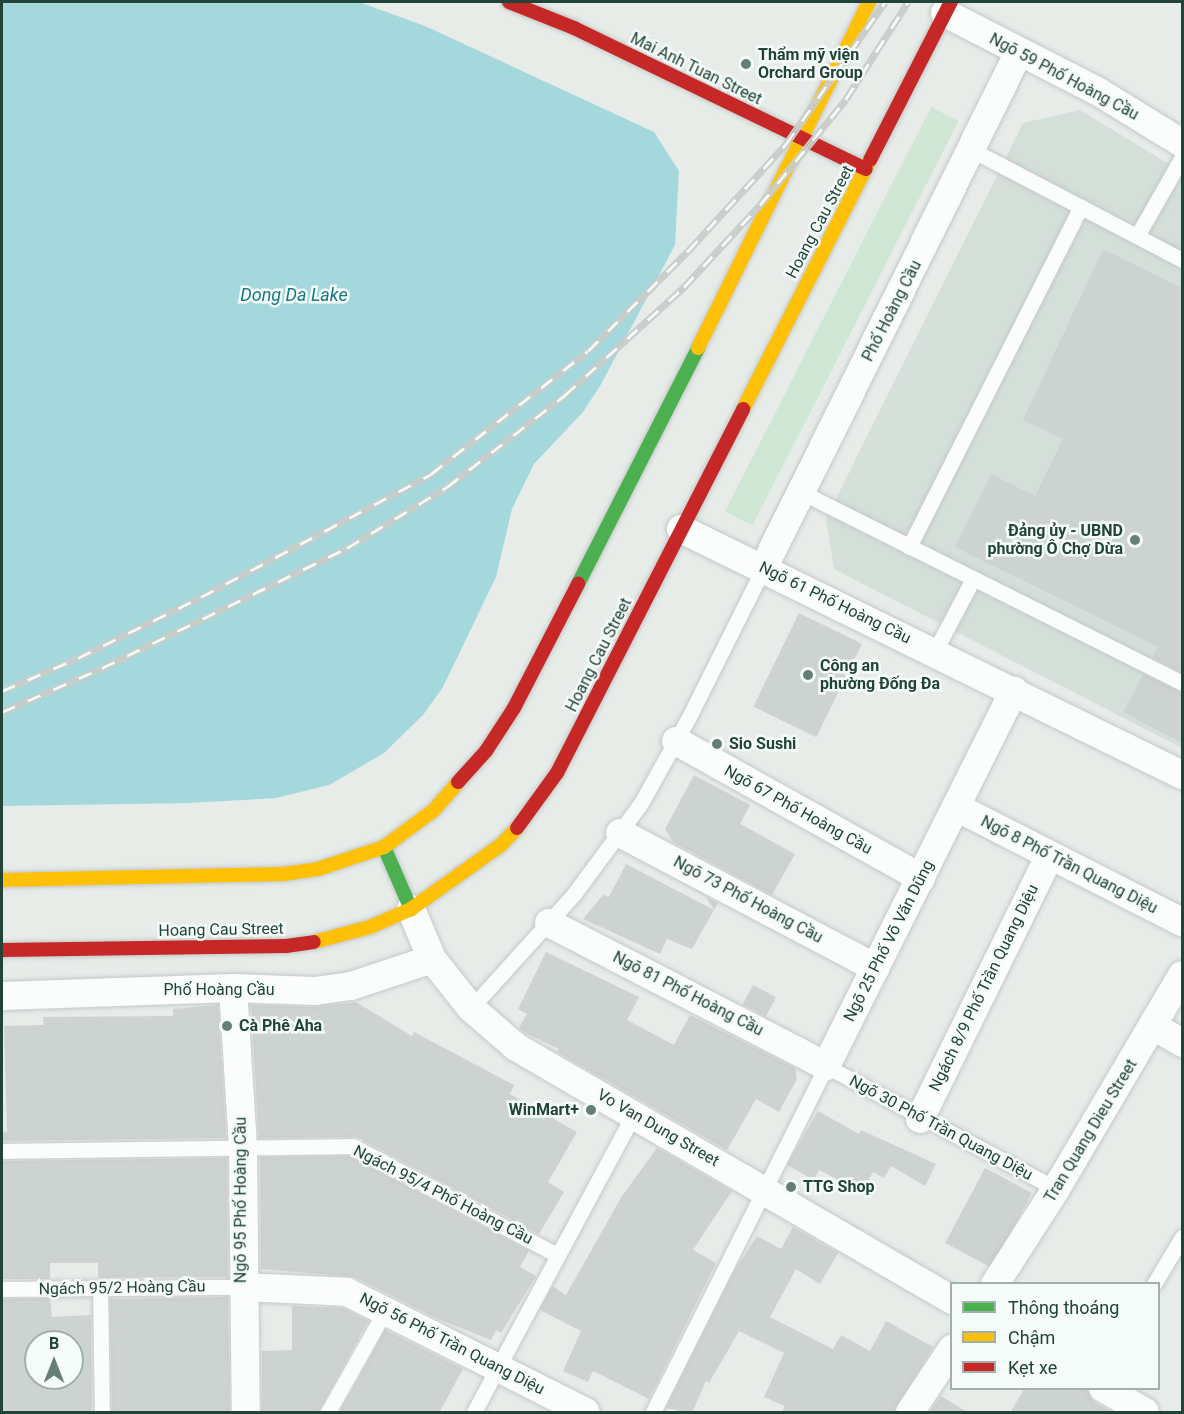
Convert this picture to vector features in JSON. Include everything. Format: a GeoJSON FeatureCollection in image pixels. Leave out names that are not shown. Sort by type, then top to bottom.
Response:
{"type":"FeatureCollection","features":[{"type":"Feature","properties":{"kind":"main road","name":"Mai Anh Tuan Street"},"geometry":{"type":"LineString","coordinates":[[509,2],[574,28],[866,169]]}},
{"type":"Feature","properties":{"kind":"main road"},"geometry":{"type":"LineString","coordinates":[[2,880],[284,874],[351,861],[384,847],[434,810],[459,784],[514,708],[628,489],[868,2]]}},
{"type":"Feature","properties":{"kind":"main road","name":"Hoang Cau Street"},"geometry":{"type":"LineString","coordinates":[[2,950],[286,946],[370,927],[411,909],[470,870],[533,810],[557,773],[948,7]]}},
{"type":"Feature","properties":{"kind":"main road"},"geometry":{"type":"LineString","coordinates":[[384,847],[411,909]]}},
{"type":"Feature","properties":{"kind":"street","name":"Ngõ 59 Phố Hoàng Cầu"},"geometry":{"type":"LineString","coordinates":[[948,7],[1019,52],[1097,91],[1182,143]]}},
{"type":"Feature","properties":{"kind":"street","name":"Phố Hoàng Cầu"},"geometry":{"type":"LineString","coordinates":[[763,569],[1019,52]]}},
{"type":"Feature","properties":{"kind":"street","name":"Ngõ 61 Phố Hoàng Cầu"},"geometry":{"type":"LineString","coordinates":[[681,529],[1014,690],[1182,775]]}},
{"type":"Feature","properties":{"kind":"street","name":"Ngõ 25 Phố Võ Văn Dũng"},"geometry":{"type":"LineString","coordinates":[[826,1066],[1014,690]]}},
{"type":"Feature","properties":{"kind":"street","name":"Ngõ 67 Phố Hoàng Cầu"},"geometry":{"type":"LineString","coordinates":[[676,741],[921,878]]}},
{"type":"Feature","properties":{"kind":"street","name":"Ngõ 8 Phố Trần Quang Diệu"},"geometry":{"type":"LineString","coordinates":[[956,807],[1049,857],[1182,922]]}},
{"type":"Feature","properties":{"kind":"street","name":"Ngõ 73 Phố Hoàng Cầu"},"geometry":{"type":"LineString","coordinates":[[620,833],[876,968]]}},
{"type":"Feature","properties":{"kind":"street","name":"Ngách 8/9 Phố Trần Quang Diệu"},"geometry":{"type":"LineString","coordinates":[[920,1119],[1049,857]]}},
{"type":"Feature","properties":{"kind":"street","name":"Vo Van Dung Street"},"geometry":{"type":"LineString","coordinates":[[411,909],[432,959],[471,1008],[516,1047],[950,1299]]}},
{"type":"Feature","properties":{"kind":"street","name":"Ngõ 81 Phố Hoàng Cầu"},"geometry":{"type":"LineString","coordinates":[[549,922],[826,1066]]}},
{"type":"Feature","properties":{"kind":"street","name":"Phố Hoàng Cầu"},"geometry":{"type":"LineString","coordinates":[[2,996],[233,988],[315,991],[351,986],[432,959]]}},
{"type":"Feature","properties":{"kind":"street","name":"Tran Quang Dieu Street"},"geometry":{"type":"LineString","coordinates":[[996,1282],[1056,1189],[1182,975]]}},
{"type":"Feature","properties":{"kind":"street","name":"Ngõ 95 Phố Hoàng Cầu"},"geometry":{"type":"LineString","coordinates":[[233,988],[243,1147],[242,1287],[246,1413]]}},
{"type":"Feature","properties":{"kind":"street"},"geometry":{"type":"LineString","coordinates":[[1153,1026],[1182,1043]]}},
{"type":"Feature","properties":{"kind":"street","name":"Ngõ 56 Phố Trần Quang Diệu"},"geometry":{"type":"LineString","coordinates":[[242,1287],[347,1292],[386,1309],[586,1413]]}},
{"type":"Feature","properties":{"kind":"street"},"geometry":{"type":"LineString","coordinates":[[910,1413],[950,1351]]}},
{"type":"Feature","properties":{"kind":"street"},"geometry":{"type":"LineString","coordinates":[[1105,1390],[1146,1413]]}},
{"type":"Feature","properties":{"kind":"lane"},"geometry":{"type":"LineString","coordinates":[[972,150],[1182,260]]}},
{"type":"Feature","properties":{"kind":"lane"},"geometry":{"type":"LineString","coordinates":[[1137,236],[1182,157]]}},
{"type":"Feature","properties":{"kind":"lane"},"geometry":{"type":"LineString","coordinates":[[909,547],[1081,207]]}},
{"type":"Feature","properties":{"kind":"lane"},"geometry":{"type":"LineString","coordinates":[[801,492],[1182,683]]}},
{"type":"Feature","properties":{"kind":"lane"},"geometry":{"type":"LineString","coordinates":[[471,1008],[549,922],[620,833],[676,741],[763,569]]}},
{"type":"Feature","properties":{"kind":"lane"},"geometry":{"type":"LineString","coordinates":[[934,651],[973,579]]}},
{"type":"Feature","properties":{"kind":"lane","name":"Ngõ 30 Phố Trần Quang Diệu"},"geometry":{"type":"LineString","coordinates":[[826,1066],[920,1119],[1056,1189]]}},
{"type":"Feature","properties":{"kind":"lane","name":"Ngõ 25 Phố Võ Văn Dũng"},"geometry":{"type":"LineString","coordinates":[[653,1413],[826,1066]]}},
{"type":"Feature","properties":{"kind":"lane"},"geometry":{"type":"LineString","coordinates":[[474,1413],[634,1114]]}},
{"type":"Feature","properties":{"kind":"lane","name":"Ngách 95/4 Phố Hoàng Cầu"},"geometry":{"type":"LineString","coordinates":[[2,1150],[354,1146],[557,1255]]}},
{"type":"Feature","properties":{"kind":"lane"},"geometry":{"type":"LineString","coordinates":[[1155,1282],[1182,1237]]}},
{"type":"Feature","properties":{"kind":"lane","name":"Ngách 95/2 Hoàng Cầu"},"geometry":{"type":"LineString","coordinates":[[2,1289],[242,1287]]}},
{"type":"Feature","properties":{"kind":"lane"},"geometry":{"type":"LineString","coordinates":[[100,1288],[102,1413]]}},
{"type":"Feature","properties":{"kind":"lane"},"geometry":{"type":"LineString","coordinates":[[328,1413],[386,1309]]}},
{"type":"Feature","properties":{"kind":"shaded area"},"geometry":{"type":"Polygon","coordinates":[[[1080,110],[1182,172],[1182,748],[834,569],[826,519],[1023,123],[1080,110]]]}},
{"type":"Feature","properties":{"kind":"green space"},"geometry":{"type":"Polygon","coordinates":[[[931,107],[959,121],[753,526],[725,512],[931,107]]]}},
{"type":"Feature","properties":{"kind":"water","name":"Dong Da Lake"},"geometry":{"type":"Polygon","coordinates":[[[2,2],[359,2],[425,26],[654,132],[679,171],[675,245],[600,386],[583,412],[534,464],[512,509],[496,577],[443,687],[423,715],[384,753],[329,785],[276,798],[190,803],[2,806],[2,2]]]}},
{"type":"Feature","properties":{"kind":"building"},"geometry":{"type":"Polygon","coordinates":[[[1103,249],[1182,288],[1182,672],[1152,657],[1158,647],[955,547],[991,474],[1035,496],[1063,439],[1023,420],[1103,249]]]}},
{"type":"Feature","properties":{"kind":"building","name":"Công an phường Đống Đa"},"geometry":{"type":"Polygon","coordinates":[[[799,613],[862,644],[816,737],[753,706],[799,613]]]}},
{"type":"Feature","properties":{"kind":"building"},"geometry":{"type":"Polygon","coordinates":[[[1143,674],[1182,693],[1182,743],[1123,712],[1143,674]]]}},
{"type":"Feature","properties":{"kind":"building"},"geometry":{"type":"Polygon","coordinates":[[[694,775],[750,805],[740,824],[795,854],[772,895],[673,842],[665,829],[694,775]]]}},
{"type":"Feature","properties":{"kind":"building"},"geometry":{"type":"Polygon","coordinates":[[[626,864],[714,910],[706,897],[718,903],[692,949],[667,939],[660,954],[583,919],[603,895],[609,897],[626,864]]]}},
{"type":"Feature","properties":{"kind":"building"},"geometry":{"type":"Polygon","coordinates":[[[546,952],[639,997],[627,1020],[674,1045],[690,1015],[795,1068],[797,1079],[779,1112],[756,1099],[727,1150],[557,1052],[559,1049],[525,1033],[519,1028],[527,1014],[518,1009],[546,952]]]}},
{"type":"Feature","properties":{"kind":"building"},"geometry":{"type":"Polygon","coordinates":[[[753,985],[776,997],[766,1017],[743,1004],[753,985]]]}},
{"type":"Feature","properties":{"kind":"building"},"geometry":{"type":"Polygon","coordinates":[[[356,1002],[412,1036],[414,1032],[514,1085],[510,1094],[577,1132],[548,1182],[564,1192],[539,1234],[357,1137],[259,1138],[251,1005],[315,1007],[356,1002]]]}},
{"type":"Feature","properties":{"kind":"building"},"geometry":{"type":"Polygon","coordinates":[[[218,1005],[226,1138],[2,1141],[2,1132],[7,1132],[4,1026],[44,1025],[43,1017],[173,1016],[173,1009],[218,1005]]]}},
{"type":"Feature","properties":{"kind":"building"},"geometry":{"type":"Polygon","coordinates":[[[818,1111],[859,1134],[861,1130],[936,1164],[925,1186],[891,1166],[884,1178],[873,1172],[862,1192],[819,1170],[814,1180],[787,1165],[818,1111]]]}},
{"type":"Feature","properties":{"kind":"building"},"geometry":{"type":"Polygon","coordinates":[[[657,1148],[732,1191],[693,1250],[716,1263],[649,1399],[593,1371],[588,1382],[563,1371],[581,1331],[540,1310],[552,1286],[566,1295],[622,1196],[657,1148]]]}},
{"type":"Feature","properties":{"kind":"building"},"geometry":{"type":"Polygon","coordinates":[[[351,1156],[529,1251],[520,1267],[536,1276],[501,1333],[496,1330],[491,1340],[438,1319],[354,1277],[261,1269],[260,1157],[351,1156]]]}},
{"type":"Feature","properties":{"kind":"building"},"geometry":{"type":"Polygon","coordinates":[[[227,1158],[228,1277],[98,1278],[98,1263],[50,1263],[50,1279],[2,1279],[2,1161],[227,1158]]]}},
{"type":"Feature","properties":{"kind":"building"},"geometry":{"type":"Polygon","coordinates":[[[985,1168],[1032,1193],[992,1268],[945,1243],[985,1168]]]}},
{"type":"Feature","properties":{"kind":"building"},"geometry":{"type":"Polygon","coordinates":[[[793,1227],[838,1253],[820,1284],[796,1269],[770,1317],[833,1349],[841,1335],[870,1351],[886,1321],[933,1347],[894,1413],[781,1413],[785,1406],[764,1397],[784,1353],[739,1331],[709,1383],[706,1381],[692,1413],[666,1408],[733,1273],[757,1236],[781,1249],[793,1227]]]}},
{"type":"Feature","properties":{"kind":"building"},"geometry":{"type":"Polygon","coordinates":[[[228,1297],[230,1412],[112,1412],[110,1299],[228,1297]]]}},
{"type":"Feature","properties":{"kind":"building"},"geometry":{"type":"Polygon","coordinates":[[[50,1298],[52,1317],[91,1315],[92,1413],[2,1413],[2,1299],[50,1298]]]}},
{"type":"Feature","properties":{"kind":"building"},"geometry":{"type":"Polygon","coordinates":[[[292,1306],[343,1308],[368,1321],[318,1413],[262,1413],[262,1351],[292,1350],[292,1306]]]}},
{"type":"Feature","properties":{"kind":"building"},"geometry":{"type":"Polygon","coordinates":[[[385,1330],[463,1369],[439,1413],[339,1413],[385,1330]]]}},
{"type":"Feature","properties":{"kind":"building"},"geometry":{"type":"Polygon","coordinates":[[[1023,1390],[1088,1390],[1094,1402],[1113,1413],[1010,1413],[1023,1390]]]}},
{"type":"Feature","properties":{"kind":"building"},"geometry":{"type":"Polygon","coordinates":[[[941,1396],[969,1413],[929,1413],[941,1396]]]}},
{"type":"Feature","properties":{"kind":"railway"},"geometry":{"type":"LineString","coordinates":[[2,691],[78,658],[201,597],[431,474],[588,351],[688,251],[786,144],[885,2]]}},
{"type":"Feature","properties":{"kind":"railway"},"geometry":{"type":"LineString","coordinates":[[2,712],[102,668],[347,548],[447,487],[565,395],[684,287],[760,205],[846,99],[908,2]]}},
{"type":"Feature","properties":{"kind":"traffic: fast"},"geometry":{"type":"LineString","coordinates":[[578,584],[698,348]]}},
{"type":"Feature","properties":{"kind":"traffic: fast"},"geometry":{"type":"LineString","coordinates":[[384,847],[411,909]]}},
{"type":"Feature","properties":{"kind":"traffic: slow"},"geometry":{"type":"LineString","coordinates":[[698,348],[869,2]]}},
{"type":"Feature","properties":{"kind":"traffic: slow"},"geometry":{"type":"LineString","coordinates":[[743,409],[870,160]]}},
{"type":"Feature","properties":{"kind":"traffic: slow"},"geometry":{"type":"LineString","coordinates":[[2,880],[283,874],[318,869],[384,847],[434,810],[458,782]]}},
{"type":"Feature","properties":{"kind":"traffic: slow"},"geometry":{"type":"LineString","coordinates":[[314,942],[370,927],[411,909],[502,844],[517,828]]}},
{"type":"Feature","properties":{"kind":"traffic: jam"},"geometry":{"type":"LineString","coordinates":[[509,2],[574,28],[866,169]]}},
{"type":"Feature","properties":{"kind":"traffic: jam"},"geometry":{"type":"LineString","coordinates":[[870,160],[951,2]]}},
{"type":"Feature","properties":{"kind":"traffic: jam"},"geometry":{"type":"LineString","coordinates":[[517,828],[557,773],[743,409]]}},
{"type":"Feature","properties":{"kind":"traffic: jam"},"geometry":{"type":"LineString","coordinates":[[458,782],[486,751],[514,708],[578,584]]}},
{"type":"Feature","properties":{"kind":"traffic: jam"},"geometry":{"type":"LineString","coordinates":[[2,950],[286,946],[314,942]]}},
{"type":"Feature","properties":{"kind":"place","name":"Thẩm mỹ viện Orchard Group"},"geometry":{"type":"Point","coordinates":[746,64]}},
{"type":"Feature","properties":{"kind":"place","name":"Đảng ủy - UBND phường Ô Chợ Dừa"},"geometry":{"type":"Point","coordinates":[1135,540]}},
{"type":"Feature","properties":{"kind":"place","name":"Công an phường Đống Đa"},"geometry":{"type":"Point","coordinates":[808,675]}},
{"type":"Feature","properties":{"kind":"place","name":"Sio Sushi"},"geometry":{"type":"Point","coordinates":[717,744]}},
{"type":"Feature","properties":{"kind":"place","name":"Cà Phê Aha"},"geometry":{"type":"Point","coordinates":[227,1026]}},
{"type":"Feature","properties":{"kind":"place","name":"WinMart+"},"geometry":{"type":"Point","coordinates":[591,1110]}},
{"type":"Feature","properties":{"kind":"place","name":"TTG Shop"},"geometry":{"type":"Point","coordinates":[791,1187]}}]}
